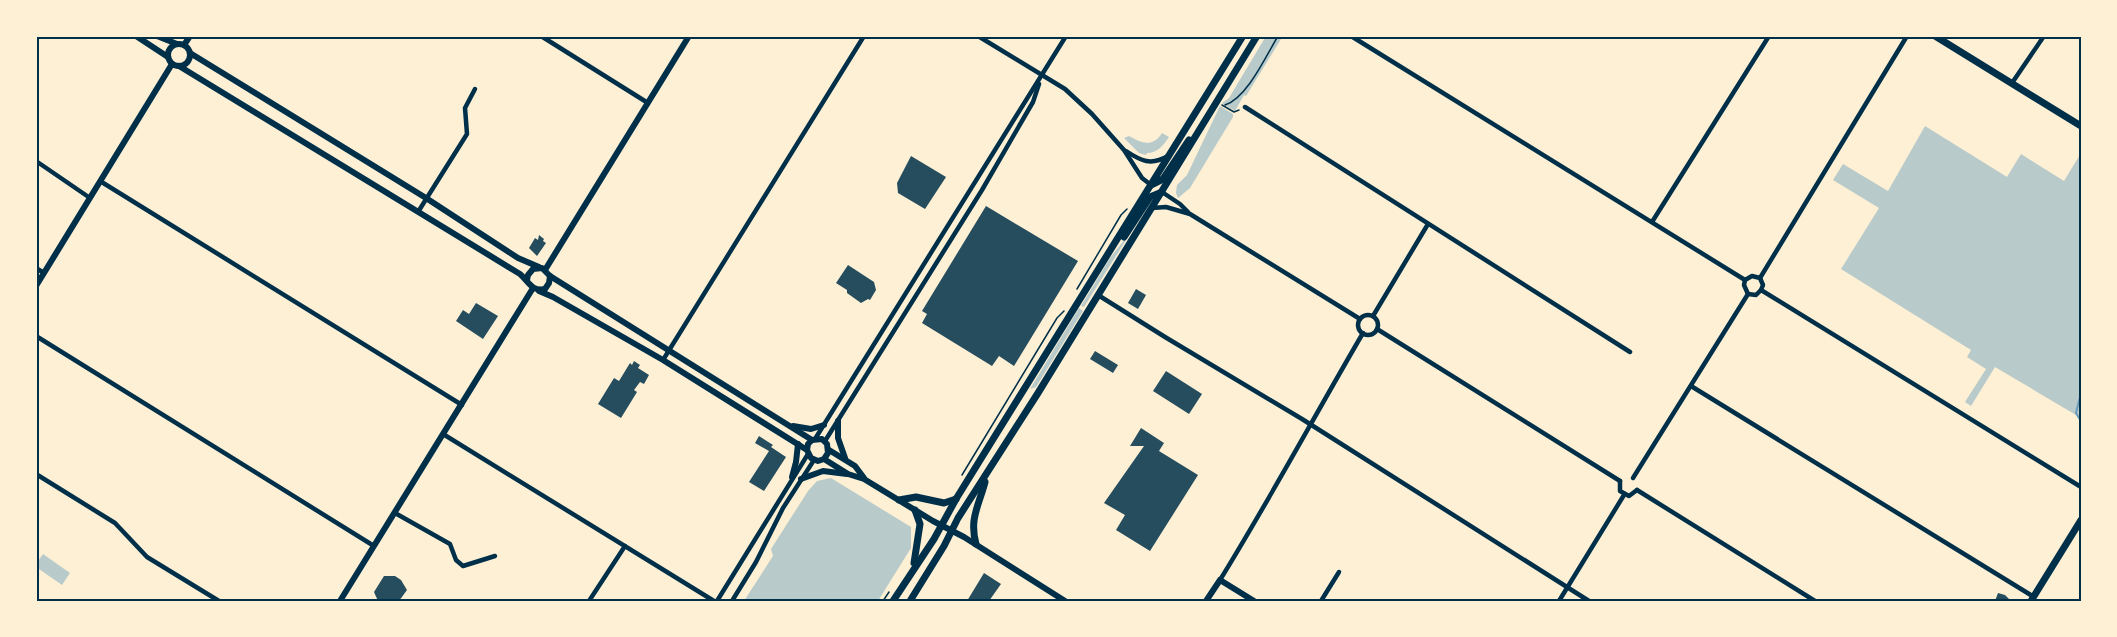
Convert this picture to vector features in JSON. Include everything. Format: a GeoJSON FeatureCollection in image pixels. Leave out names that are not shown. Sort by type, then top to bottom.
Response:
{"type":"FeatureCollection","features":[{"type":"Feature","properties":{"kind":"main road"},"geometry":{"type":"LineString","coordinates":[[893,601],[934,539],[956,499],[1243,36]]}},
{"type":"Feature","properties":{"kind":"main road"},"geometry":{"type":"LineString","coordinates":[[910,601],[958,518],[1257,36]]}},
{"type":"Feature","properties":{"kind":"main road"},"geometry":{"type":"LineString","coordinates":[[1935,36],[2081,126]]}},
{"type":"Feature","properties":{"kind":"main road"},"geometry":{"type":"LineString","coordinates":[[1218,76],[1228,82]]}},
{"type":"Feature","properties":{"kind":"main road"},"geometry":{"type":"LineString","coordinates":[[1151,185],[1163,178],[1186,143],[1198,132]]}},
{"type":"Feature","properties":{"kind":"main road"},"geometry":{"type":"LineString","coordinates":[[1111,250],[1125,236],[1150,197],[1162,192]]}},
{"type":"Feature","properties":{"kind":"main road"},"geometry":{"type":"LineString","coordinates":[[976,544],[972,531],[973,518],[986,476]]}},
{"type":"Feature","properties":{"kind":"main road"},"geometry":{"type":"LineString","coordinates":[[899,500],[916,497],[944,503],[956,499]]}},
{"type":"Feature","properties":{"kind":"main road"},"geometry":{"type":"LineString","coordinates":[[913,568],[920,524],[915,510]]}},
{"type":"Feature","properties":{"kind":"main road"},"geometry":{"type":"LineString","coordinates":[[2033,599],[2081,520]]}},
{"type":"Feature","properties":{"kind":"street"},"geometry":{"type":"LineString","coordinates":[[136,36],[176,65],[418,212],[527,280],[536,289],[663,360],[798,444],[814,460]]}},
{"type":"Feature","properties":{"kind":"street"},"geometry":{"type":"LineString","coordinates":[[157,36],[184,45],[190,53],[426,198],[518,258],[542,268],[550,276],[787,424],[814,439],[825,441]]}},
{"type":"Feature","properties":{"kind":"street"},"geometry":{"type":"LineString","coordinates":[[184,45],[190,36]]}},
{"type":"Feature","properties":{"kind":"street"},"geometry":{"type":"LineString","coordinates":[[541,36],[648,103]]}},
{"type":"Feature","properties":{"kind":"street"},"geometry":{"type":"LineString","coordinates":[[527,280],[530,272],[542,268],[689,36]]}},
{"type":"Feature","properties":{"kind":"street"},"geometry":{"type":"LineString","coordinates":[[663,360],[864,36]]}},
{"type":"Feature","properties":{"kind":"street"},"geometry":{"type":"LineString","coordinates":[[978,36],[1065,89],[1124,150],[1142,178],[1151,185]]}},
{"type":"Feature","properties":{"kind":"street"},"geometry":{"type":"LineString","coordinates":[[443,434],[716,601],[807,452],[808,444],[824,425],[1066,36]]}},
{"type":"Feature","properties":{"kind":"street"},"geometry":{"type":"LineString","coordinates":[[1350,36],[1745,280]]}},
{"type":"Feature","properties":{"kind":"street"},"geometry":{"type":"LineString","coordinates":[[1652,222],[1769,36]]}},
{"type":"Feature","properties":{"kind":"street"},"geometry":{"type":"LineString","coordinates":[[1760,278],[1907,36]]}},
{"type":"Feature","properties":{"kind":"street"},"geometry":{"type":"LineString","coordinates":[[2012,83],[2044,36]]}},
{"type":"Feature","properties":{"kind":"street"},"geometry":{"type":"LineString","coordinates":[[168,57],[169,50],[177,44]]}},
{"type":"Feature","properties":{"kind":"street"},"geometry":{"type":"LineString","coordinates":[[36,286],[100,181],[176,65],[188,62],[190,53]]}},
{"type":"Feature","properties":{"kind":"street"},"geometry":{"type":"LineString","coordinates":[[825,441],[982,190],[1033,102],[1042,76]]}},
{"type":"Feature","properties":{"kind":"street"},"geometry":{"type":"LineString","coordinates":[[418,212],[466,134],[465,108],[475,89]]}},
{"type":"Feature","properties":{"kind":"street"},"geometry":{"type":"LineString","coordinates":[[1245,107],[1630,352]]}},
{"type":"Feature","properties":{"kind":"street"},"geometry":{"type":"LineString","coordinates":[[1124,150],[1148,162],[1157,161],[1170,154]]}},
{"type":"Feature","properties":{"kind":"street"},"geometry":{"type":"LineString","coordinates":[[36,161],[90,198]]}},
{"type":"Feature","properties":{"kind":"street"},"geometry":{"type":"LineString","coordinates":[[100,181],[462,405]]}},
{"type":"Feature","properties":{"kind":"street"},"geometry":{"type":"LineString","coordinates":[[1162,192],[1190,214],[1360,319]]}},
{"type":"Feature","properties":{"kind":"street"},"geometry":{"type":"LineString","coordinates":[[1152,208],[1166,207],[1190,214]]}},
{"type":"Feature","properties":{"kind":"street"},"geometry":{"type":"LineString","coordinates":[[1373,316],[1428,224]]}},
{"type":"Feature","properties":{"kind":"street"},"geometry":{"type":"LineString","coordinates":[[36,268],[44,273]]}},
{"type":"Feature","properties":{"kind":"street"},"geometry":{"type":"LineString","coordinates":[[340,601],[536,289],[548,286],[550,276]]}},
{"type":"Feature","properties":{"kind":"street"},"geometry":{"type":"LineString","coordinates":[[1745,280],[1752,276],[1760,278]]}},
{"type":"Feature","properties":{"kind":"street"},"geometry":{"type":"LineString","coordinates":[[1748,294],[1756,295],[1761,290],[1763,285],[1760,278]]}},
{"type":"Feature","properties":{"kind":"street"},"geometry":{"type":"LineString","coordinates":[[1745,280],[1744,285],[1748,294]]}},
{"type":"Feature","properties":{"kind":"street"},"geometry":{"type":"LineString","coordinates":[[1761,290],[2081,487]]}},
{"type":"Feature","properties":{"kind":"street"},"geometry":{"type":"LineString","coordinates":[[1637,490],[1629,496],[1620,491],[1748,294]]}},
{"type":"Feature","properties":{"kind":"street"},"geometry":{"type":"LineString","coordinates":[[1098,295],[1165,338],[1310,424],[1589,601]]}},
{"type":"Feature","properties":{"kind":"street"},"geometry":{"type":"LineString","coordinates":[[1366,315],[1373,316],[1378,324],[1377,329],[1371,334],[1363,333],[1359,330],[1360,319],[1366,315]]}},
{"type":"Feature","properties":{"kind":"street"},"geometry":{"type":"LineString","coordinates":[[1377,329],[1627,478],[1637,481],[1637,490]]}},
{"type":"Feature","properties":{"kind":"street"},"geometry":{"type":"LineString","coordinates":[[1206,601],[1260,515],[1363,333]]}},
{"type":"Feature","properties":{"kind":"street"},"geometry":{"type":"LineString","coordinates":[[36,336],[374,546]]}},
{"type":"Feature","properties":{"kind":"street"},"geometry":{"type":"LineString","coordinates":[[1690,386],[2033,599]]}},
{"type":"Feature","properties":{"kind":"street"},"geometry":{"type":"LineString","coordinates":[[726,400],[733,390]]}},
{"type":"Feature","properties":{"kind":"street"},"geometry":{"type":"LineString","coordinates":[[762,422],[768,412]]}},
{"type":"Feature","properties":{"kind":"street"},"geometry":{"type":"LineString","coordinates":[[838,421],[838,438],[847,461]]}},
{"type":"Feature","properties":{"kind":"street"},"geometry":{"type":"LineString","coordinates":[[787,424],[810,429],[824,425]]}},
{"type":"Feature","properties":{"kind":"street"},"geometry":{"type":"LineString","coordinates":[[825,441],[829,450],[855,466],[864,478]]}},
{"type":"Feature","properties":{"kind":"street"},"geometry":{"type":"LineString","coordinates":[[792,477],[798,444]]}},
{"type":"Feature","properties":{"kind":"street"},"geometry":{"type":"LineString","coordinates":[[824,459],[829,450]]}},
{"type":"Feature","properties":{"kind":"street"},"geometry":{"type":"LineString","coordinates":[[732,601],[756,562],[777,518],[814,460],[824,459],[848,474]]}},
{"type":"Feature","properties":{"kind":"street"},"geometry":{"type":"LineString","coordinates":[[801,479],[823,471],[864,478],[976,544],[1065,601]]}},
{"type":"Feature","properties":{"kind":"street"},"geometry":{"type":"LineString","coordinates":[[36,474],[115,523],[147,558],[219,601]]}},
{"type":"Feature","properties":{"kind":"street"},"geometry":{"type":"LineString","coordinates":[[1637,490],[1815,601]]}},
{"type":"Feature","properties":{"kind":"street"},"geometry":{"type":"LineString","coordinates":[[1559,601],[1624,495]]}},
{"type":"Feature","properties":{"kind":"street"},"geometry":{"type":"LineString","coordinates":[[395,513],[450,544],[456,560],[463,566],[495,556]]}},
{"type":"Feature","properties":{"kind":"street"},"geometry":{"type":"LineString","coordinates":[[590,601],[625,546]]}},
{"type":"Feature","properties":{"kind":"street"},"geometry":{"type":"LineString","coordinates":[[1321,601],[1339,572]]}},
{"type":"Feature","properties":{"kind":"street"},"geometry":{"type":"LineString","coordinates":[[1220,579],[1254,601]]}},
{"type":"Feature","properties":{"kind":"path"},"geometry":{"type":"LineString","coordinates":[[1245,107],[1234,112],[1222,105],[1233,102],[1242,94],[1278,36]]}},
{"type":"Feature","properties":{"kind":"shaded area"},"geometry":{"type":"Polygon","coordinates":[[[1266,36],[1283,36],[1235,111],[1222,103],[1229,98],[1266,36]]]}},
{"type":"Feature","properties":{"kind":"shaded area"},"geometry":{"type":"Polygon","coordinates":[[[1220,106],[1233,114],[1233,117],[1190,188],[1178,198],[1177,185],[1187,175],[1220,106]]]}},
{"type":"Feature","properties":{"kind":"shaded area"},"geometry":{"type":"Polygon","coordinates":[[[1925,126],[2007,177],[2021,154],[2064,181],[2081,153],[2081,423],[2076,415],[1995,367],[1971,406],[1965,402],[1986,369],[1967,357],[1971,350],[1841,269],[1879,208],[1833,180],[1843,164],[1888,191],[1925,126]]]}},
{"type":"Feature","properties":{"kind":"shaded area"},"geometry":{"type":"Polygon","coordinates":[[[1162,133],[1169,137],[1167,140],[1160,148],[1146,155],[1139,153],[1124,138],[1129,136],[1147,143],[1155,141],[1162,133]]]}},
{"type":"Feature","properties":{"kind":"shaded area"},"geometry":{"type":"Polygon","coordinates":[[[1125,239],[1084,307],[1081,306],[1110,258],[1125,239]]]}},
{"type":"Feature","properties":{"kind":"shaded area"},"geometry":{"type":"Polygon","coordinates":[[[1079,308],[1083,311],[1036,387],[1030,389],[1079,308]]]}},
{"type":"Feature","properties":{"kind":"shaded area"},"geometry":{"type":"Polygon","coordinates":[[[831,478],[911,527],[911,548],[878,601],[744,601],[773,556],[771,549],[808,491],[817,481],[831,478]]]}},
{"type":"Feature","properties":{"kind":"shaded area"},"geometry":{"type":"Polygon","coordinates":[[[43,554],[70,573],[62,585],[36,567],[43,554]]]}},
{"type":"Feature","properties":{"kind":"building"},"geometry":{"type":"Polygon","coordinates":[[[911,156],[946,177],[925,209],[898,193],[897,183],[911,156]]]}},
{"type":"Feature","properties":{"kind":"building"},"geometry":{"type":"Polygon","coordinates":[[[986,206],[1078,261],[1014,366],[999,356],[992,366],[922,323],[927,314],[922,311],[986,206]]]}},
{"type":"Feature","properties":{"kind":"building"},"geometry":{"type":"Polygon","coordinates":[[[539,235],[546,243],[537,256],[529,248],[535,238],[538,240],[539,235]]]}},
{"type":"Feature","properties":{"kind":"building"},"geometry":{"type":"Polygon","coordinates":[[[848,265],[874,282],[876,290],[870,300],[861,303],[836,283],[848,265]]]}},
{"type":"Feature","properties":{"kind":"building"},"geometry":{"type":"Polygon","coordinates":[[[1136,289],[1146,295],[1138,309],[1128,303],[1136,289]]]}},
{"type":"Feature","properties":{"kind":"building"},"geometry":{"type":"Polygon","coordinates":[[[476,303],[498,316],[483,339],[456,321],[463,310],[469,314],[476,303]]]}},
{"type":"Feature","properties":{"kind":"building"},"geometry":{"type":"Polygon","coordinates":[[[1095,351],[1118,365],[1113,373],[1090,359],[1095,351]]]}},
{"type":"Feature","properties":{"kind":"building"},"geometry":{"type":"Polygon","coordinates":[[[634,361],[640,365],[638,368],[649,375],[644,384],[640,382],[634,390],[637,392],[621,418],[598,404],[614,378],[619,381],[630,363],[632,365],[634,361]]]}},
{"type":"Feature","properties":{"kind":"building"},"geometry":{"type":"Polygon","coordinates":[[[1166,371],[1202,394],[1189,414],[1153,391],[1166,371]]]}},
{"type":"Feature","properties":{"kind":"building"},"geometry":{"type":"Polygon","coordinates":[[[1141,428],[1164,443],[1159,451],[1198,475],[1150,551],[1116,530],[1125,515],[1104,503],[1144,446],[1130,446],[1141,428]]]}},
{"type":"Feature","properties":{"kind":"building"},"geometry":{"type":"Polygon","coordinates":[[[759,436],[786,457],[764,491],[749,482],[769,451],[755,443],[759,436]]]}},
{"type":"Feature","properties":{"kind":"building"},"geometry":{"type":"Polygon","coordinates":[[[984,573],[1001,584],[989,601],[967,601],[984,573]]]}},
{"type":"Feature","properties":{"kind":"building"},"geometry":{"type":"Polygon","coordinates":[[[384,576],[395,576],[401,580],[407,590],[399,601],[378,601],[374,592],[384,576]]]}},
{"type":"Feature","properties":{"kind":"building"},"geometry":{"type":"Polygon","coordinates":[[[1998,593],[2005,595],[2011,601],[1995,601],[1998,593]]]}},
{"type":"Feature","properties":{"kind":"waterway"},"geometry":{"type":"LineString","coordinates":[[2081,393],[2076,413],[2081,421]]}}]}
